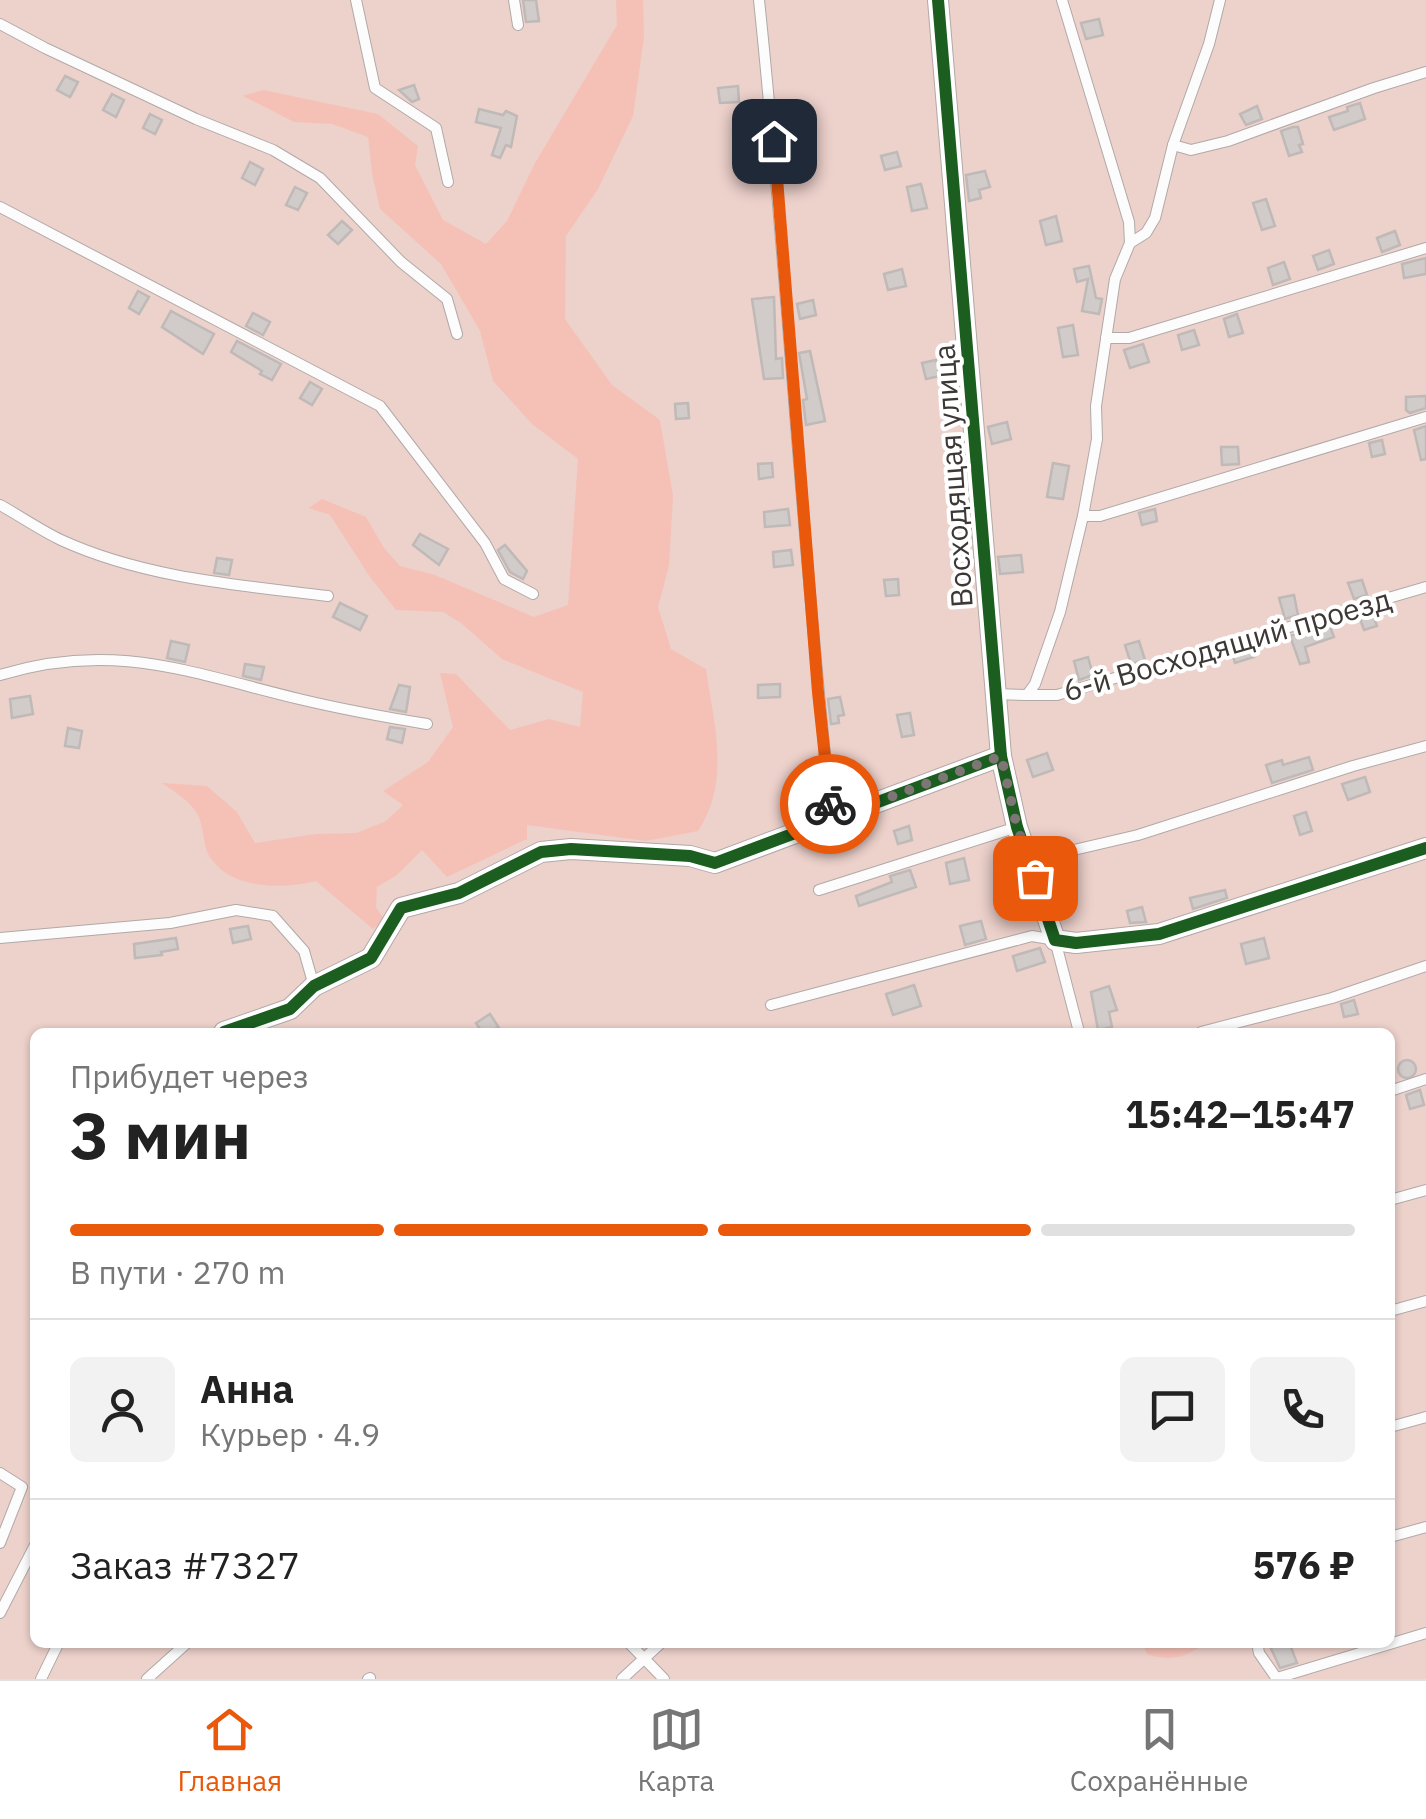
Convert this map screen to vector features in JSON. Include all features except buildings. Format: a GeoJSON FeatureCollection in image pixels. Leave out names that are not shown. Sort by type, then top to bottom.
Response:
{"type":"FeatureCollection","features":[{"type":"Feature","properties":{"kind":"street","name":"Восходящая улица"},"geometry":{"type":"LineString","coordinates":[[938,0],[1001,756],[1021,837],[1055,940]]}},
{"type":"Feature","properties":{"kind":"street"},"geometry":{"type":"LineString","coordinates":[[235,1028],[290,1009],[314,986],[371,958],[401,908],[459,893],[541,852],[571,849],[690,856],[715,863],[1001,756]]}},
{"type":"Feature","properties":{"kind":"street"},"geometry":{"type":"LineString","coordinates":[[1055,940],[1076,943],[1158,934],[1426,848]]}},
{"type":"Feature","properties":{"kind":"lane"},"geometry":{"type":"LineString","coordinates":[[356,0],[374,88],[436,128],[448,182]]}},
{"type":"Feature","properties":{"kind":"lane"},"geometry":{"type":"LineString","coordinates":[[514,0],[518,25]]}},
{"type":"Feature","properties":{"kind":"lane"},"geometry":{"type":"LineString","coordinates":[[759,0],[818,692],[830,803],[839,816]]}},
{"type":"Feature","properties":{"kind":"lane"},"geometry":{"type":"LineString","coordinates":[[1027,695],[1060,612],[1083,516],[1097,439],[1096,406],[1115,279],[1130,243],[1129,222],[1062,0]]}},
{"type":"Feature","properties":{"kind":"lane"},"geometry":{"type":"LineString","coordinates":[[1130,243],[1146,233],[1155,218],[1173,145],[1210,44],[1220,0]]}},
{"type":"Feature","properties":{"kind":"lane"},"geometry":{"type":"LineString","coordinates":[[0,24],[146,96],[273,150],[320,178],[401,262],[447,299],[456,334]]}},
{"type":"Feature","properties":{"kind":"lane"},"geometry":{"type":"LineString","coordinates":[[1173,145],[1191,150],[1228,142],[1426,72]]}},
{"type":"Feature","properties":{"kind":"lane"},"geometry":{"type":"LineString","coordinates":[[0,207],[380,406],[485,543],[504,579],[533,594]]}},
{"type":"Feature","properties":{"kind":"lane"},"geometry":{"type":"LineString","coordinates":[[1106,338],[1129,338],[1426,248]]}},
{"type":"Feature","properties":{"kind":"lane"},"geometry":{"type":"LineString","coordinates":[[1083,516],[1100,516],[1426,417]]}},
{"type":"Feature","properties":{"kind":"lane"},"geometry":{"type":"LineString","coordinates":[[0,505],[62,540],[131,565],[210,581],[328,596]]}},
{"type":"Feature","properties":{"kind":"lane","name":"6-й Восходящий проезд"},"geometry":{"type":"LineString","coordinates":[[994,694],[1057,694],[1426,586]]}},
{"type":"Feature","properties":{"kind":"lane"},"geometry":{"type":"LineString","coordinates":[[0,675],[36,664],[103,658],[198,671],[299,699],[427,724]]}},
{"type":"Feature","properties":{"kind":"lane"},"geometry":{"type":"LineString","coordinates":[[819,890],[1021,837],[1061,852],[1138,835],[1426,746]]}},
{"type":"Feature","properties":{"kind":"lane"},"geometry":{"type":"LineString","coordinates":[[0,938],[170,924],[236,910],[273,916],[304,951],[314,986]]}},
{"type":"Feature","properties":{"kind":"lane"},"geometry":{"type":"LineString","coordinates":[[771,1005],[1032,936],[1055,940]]}},
{"type":"Feature","properties":{"kind":"lane","name":"Восходящая улица"},"geometry":{"type":"LineString","coordinates":[[1055,940],[1079,1028]]}},
{"type":"Feature","properties":{"kind":"lane"},"geometry":{"type":"LineString","coordinates":[[1216,1028],[1332,998],[1426,966]]}},
{"type":"Feature","properties":{"kind":"lane"},"geometry":{"type":"LineString","coordinates":[[1395,1089],[1426,1080]]}},
{"type":"Feature","properties":{"kind":"lane"},"geometry":{"type":"LineString","coordinates":[[1395,1199],[1426,1190]]}},
{"type":"Feature","properties":{"kind":"lane"},"geometry":{"type":"LineString","coordinates":[[1395,1311],[1426,1302]]}},
{"type":"Feature","properties":{"kind":"lane"},"geometry":{"type":"LineString","coordinates":[[1395,1426],[1426,1417]]}},
{"type":"Feature","properties":{"kind":"lane"},"geometry":{"type":"LineString","coordinates":[[0,1473],[22,1487],[0,1543]]}},
{"type":"Feature","properties":{"kind":"lane"},"geometry":{"type":"LineString","coordinates":[[1395,1536],[1426,1527]]}},
{"type":"Feature","properties":{"kind":"lane"},"geometry":{"type":"LineString","coordinates":[[0,1613],[30,1555]]}},
{"type":"Feature","properties":{"kind":"lane"},"geometry":{"type":"LineString","coordinates":[[1395,1643],[1426,1633]]}},
{"type":"Feature","properties":{"kind":"lane"},"geometry":{"type":"LineString","coordinates":[[41,1679],[56,1648]]}},
{"type":"Feature","properties":{"kind":"lane"},"geometry":{"type":"LineString","coordinates":[[148,1679],[182,1648]]}},
{"type":"Feature","properties":{"kind":"lane"},"geometry":{"type":"LineString","coordinates":[[634,1648],[664,1679]]}},
{"type":"Feature","properties":{"kind":"lane"},"geometry":{"type":"LineString","coordinates":[[622,1679],[656,1648]]}},
{"type":"Feature","properties":{"kind":"lane"},"geometry":{"type":"LineString","coordinates":[[1258,1648],[1277,1679],[1377,1648]]}},
{"type":"Feature","properties":{"kind":"shaded area"},"geometry":{"type":"Polygon","coordinates":[[[0,0],[1426,0],[1426,1679],[0,1679],[0,0]]]}},
{"type":"Feature","properties":{"kind":"shaded area"},"geometry":{"type":"Polygon","coordinates":[[[616,0],[643,0],[644,37],[633,116],[598,189],[566,236],[565,319],[612,385],[660,420],[673,496],[669,566],[658,607],[671,649],[706,669],[716,732],[714,792],[698,831],[646,841],[527,825],[527,839],[447,877],[422,850],[397,875],[377,887],[376,907],[385,921],[373,929],[316,881],[261,885],[222,870],[209,855],[195,810],[162,783],[207,786],[237,812],[255,843],[356,833],[386,821],[403,805],[383,791],[428,762],[453,727],[440,673],[456,674],[510,730],[549,719],[580,727],[583,692],[502,659],[443,612],[396,610],[330,515],[309,508],[322,499],[366,517],[400,566],[435,575],[534,617],[568,605],[578,459],[532,424],[493,381],[480,331],[441,264],[380,209],[368,137],[332,124],[294,122],[243,96],[263,90],[378,114],[418,146],[415,165],[443,220],[486,244],[507,221],[535,163],[617,25],[616,0]]]}},
{"type":"Feature","properties":{"kind":"shaded area"},"geometry":{"type":"Polygon","coordinates":[[[1144,1648],[1198,1648],[1172,1658],[1147,1654],[1144,1648]]]}},
{"type":"Feature","properties":{"kind":"cycle path"},"geometry":{"type":"LineString","coordinates":[[938,0],[1001,756],[1017,827],[1055,940],[1076,943],[1159,934],[1426,848]]}},
{"type":"Feature","properties":{"kind":"cycle path"},"geometry":{"type":"LineString","coordinates":[[235,1028],[290,1009],[314,986],[371,958],[401,908],[459,893],[541,852],[571,849],[690,856],[715,863],[1001,756]]}},
{"type":"Feature","properties":{"kind":"way so far"},"geometry":{"type":"LineString","coordinates":[[830,804],[839,816],[1001,756],[1017,827],[1035,878]]}},
{"type":"Feature","properties":{"kind":"route"},"geometry":{"type":"LineString","coordinates":[[774,141],[830,804]]}}]}
